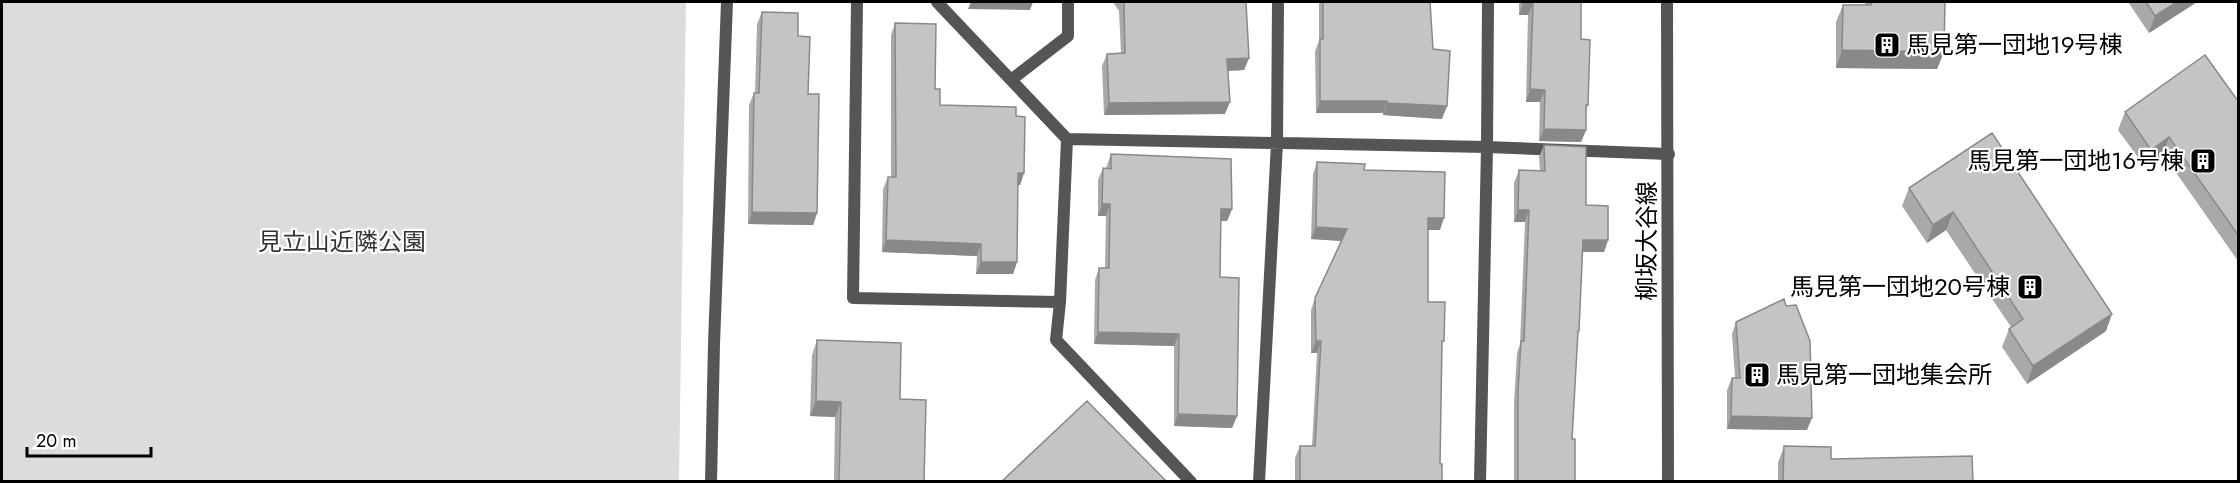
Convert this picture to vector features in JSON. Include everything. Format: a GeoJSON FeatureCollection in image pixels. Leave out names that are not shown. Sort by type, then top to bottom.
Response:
{"type":"FeatureCollection","features":[{"type":"Feature","properties":{"kind":"street"},"geometry":{"type":"LineString","coordinates":[[711,482],[727,2]]}},
{"type":"Feature","properties":{"kind":"street"},"geometry":{"type":"LineString","coordinates":[[858,2],[853,298],[1060,302]]}},
{"type":"Feature","properties":{"kind":"street"},"geometry":{"type":"LineString","coordinates":[[937,2],[1067,139],[1487,147],[1668,154]]}},
{"type":"Feature","properties":{"kind":"street"},"geometry":{"type":"LineString","coordinates":[[1011,80],[1068,36],[1068,2]]}},
{"type":"Feature","properties":{"kind":"street"},"geometry":{"type":"LineString","coordinates":[[1259,482],[1277,143],[1278,2]]}},
{"type":"Feature","properties":{"kind":"street"},"geometry":{"type":"LineString","coordinates":[[1480,482],[1488,2]]}},
{"type":"Feature","properties":{"kind":"street","name":"柳坂大谷線"},"geometry":{"type":"LineString","coordinates":[[1667,2],[1668,482]]}},
{"type":"Feature","properties":{"kind":"street"},"geometry":{"type":"LineString","coordinates":[[1067,139],[1060,302],[1056,340],[1191,482]]}},
{"type":"Feature","properties":{"kind":"green space","name":"見立山近隣公園"},"geometry":{"type":"Polygon","coordinates":[[[2,2],[686,2],[679,481],[2,481],[2,2]]]}},
{"type":"Feature","properties":{"kind":"building"},"geometry":{"type":"Polygon","coordinates":[[[1124,2],[1246,2],[1249,58],[1227,59],[1230,102],[1109,103],[1107,54],[1125,53],[1124,2]]]}},
{"type":"Feature","properties":{"kind":"building"},"geometry":{"type":"Polygon","coordinates":[[[1323,2],[1430,2],[1433,49],[1450,51],[1447,106],[1387,103],[1387,101],[1320,101],[1320,39],[1323,39],[1323,2]]]}},
{"type":"Feature","properties":{"kind":"building"},"geometry":{"type":"Polygon","coordinates":[[[1523,2],[1581,2],[1581,39],[1590,40],[1586,130],[1544,129],[1545,90],[1530,89],[1533,3],[1523,2]]]}},
{"type":"Feature","properties":{"kind":"building","name":"馬見第一団地19号棟"},"geometry":{"type":"Polygon","coordinates":[[[1871,2],[1945,2],[1944,52],[1842,50],[1843,5],[1871,5],[1871,2]]]}},
{"type":"Feature","properties":{"kind":"building"},"geometry":{"type":"Polygon","coordinates":[[[2146,2],[2177,2],[2155,16],[2146,2]]]}},
{"type":"Feature","properties":{"kind":"building"},"geometry":{"type":"Polygon","coordinates":[[[762,12],[798,13],[798,36],[810,37],[808,94],[819,94],[817,213],[752,212],[754,93],[759,93],[762,12]]]}},
{"type":"Feature","properties":{"kind":"building"},"geometry":{"type":"Polygon","coordinates":[[[895,23],[936,24],[935,89],[940,89],[940,105],[1016,107],[1016,116],[1025,117],[1024,173],[1018,173],[1017,262],[981,262],[981,244],[886,240],[888,177],[896,177],[895,23]]]}},
{"type":"Feature","properties":{"kind":"building","name":"馬見第一団地16号棟"},"geometry":{"type":"Polygon","coordinates":[[[2205,55],[2238,101],[2238,235],[2169,137],[2151,150],[2125,112],[2205,55]]]}},
{"type":"Feature","properties":{"kind":"building","name":"馬見第一団地20号棟"},"geometry":{"type":"Polygon","coordinates":[[[1992,133],[2112,314],[2033,366],[2009,329],[2023,319],[1953,212],[1933,225],[1909,188],[1992,133]]]}},
{"type":"Feature","properties":{"kind":"building"},"geometry":{"type":"Polygon","coordinates":[[[1544,145],[1586,147],[1586,205],[1608,206],[1608,240],[1583,240],[1572,439],[1575,439],[1575,482],[1518,482],[1518,391],[1521,341],[1524,341],[1529,210],[1518,210],[1519,170],[1545,171],[1544,145]]]}},
{"type":"Feature","properties":{"kind":"building"},"geometry":{"type":"Polygon","coordinates":[[[1111,154],[1231,159],[1232,209],[1221,209],[1220,277],[1239,278],[1237,416],[1178,414],[1179,334],[1098,332],[1099,268],[1109,268],[1110,204],[1102,204],[1103,168],[1111,169],[1111,154]]]}},
{"type":"Feature","properties":{"kind":"building"},"geometry":{"type":"Polygon","coordinates":[[[1317,162],[1365,164],[1364,170],[1445,172],[1444,218],[1428,218],[1428,302],[1445,302],[1444,341],[1442,341],[1440,464],[1442,464],[1442,482],[1300,482],[1300,446],[1315,446],[1321,341],[1316,341],[1315,298],[1347,229],[1316,227],[1317,162]]]}},
{"type":"Feature","properties":{"kind":"building","name":"馬見第一団地集会所"},"geometry":{"type":"Polygon","coordinates":[[[1784,299],[1786,306],[1796,305],[1810,341],[1812,418],[1731,416],[1732,378],[1740,378],[1736,322],[1784,299]]]}},
{"type":"Feature","properties":{"kind":"building"},"geometry":{"type":"Polygon","coordinates":[[[817,340],[901,343],[900,399],[926,400],[924,482],[839,482],[841,402],[816,401],[817,340]]]}},
{"type":"Feature","properties":{"kind":"building"},"geometry":{"type":"Polygon","coordinates":[[[1087,401],[1167,482],[1001,482],[1087,401]]]}},
{"type":"Feature","properties":{"kind":"building"},"geometry":{"type":"Polygon","coordinates":[[[1784,446],[1831,447],[1831,459],[1972,456],[1973,482],[1783,482],[1784,446]]]}},
{"type":"Feature","properties":{"kind":"place","name":"馬見第一団地19号棟"},"geometry":{"type":"Point","coordinates":[1887,45]}},
{"type":"Feature","properties":{"kind":"place","name":"馬見第一団地16号棟"},"geometry":{"type":"Point","coordinates":[2203,161]}},
{"type":"Feature","properties":{"kind":"place","name":"馬見第一団地20号棟"},"geometry":{"type":"Point","coordinates":[2030,287]}},
{"type":"Feature","properties":{"kind":"place","name":"馬見第一団地集会所"},"geometry":{"type":"Point","coordinates":[1757,375]}}]}
